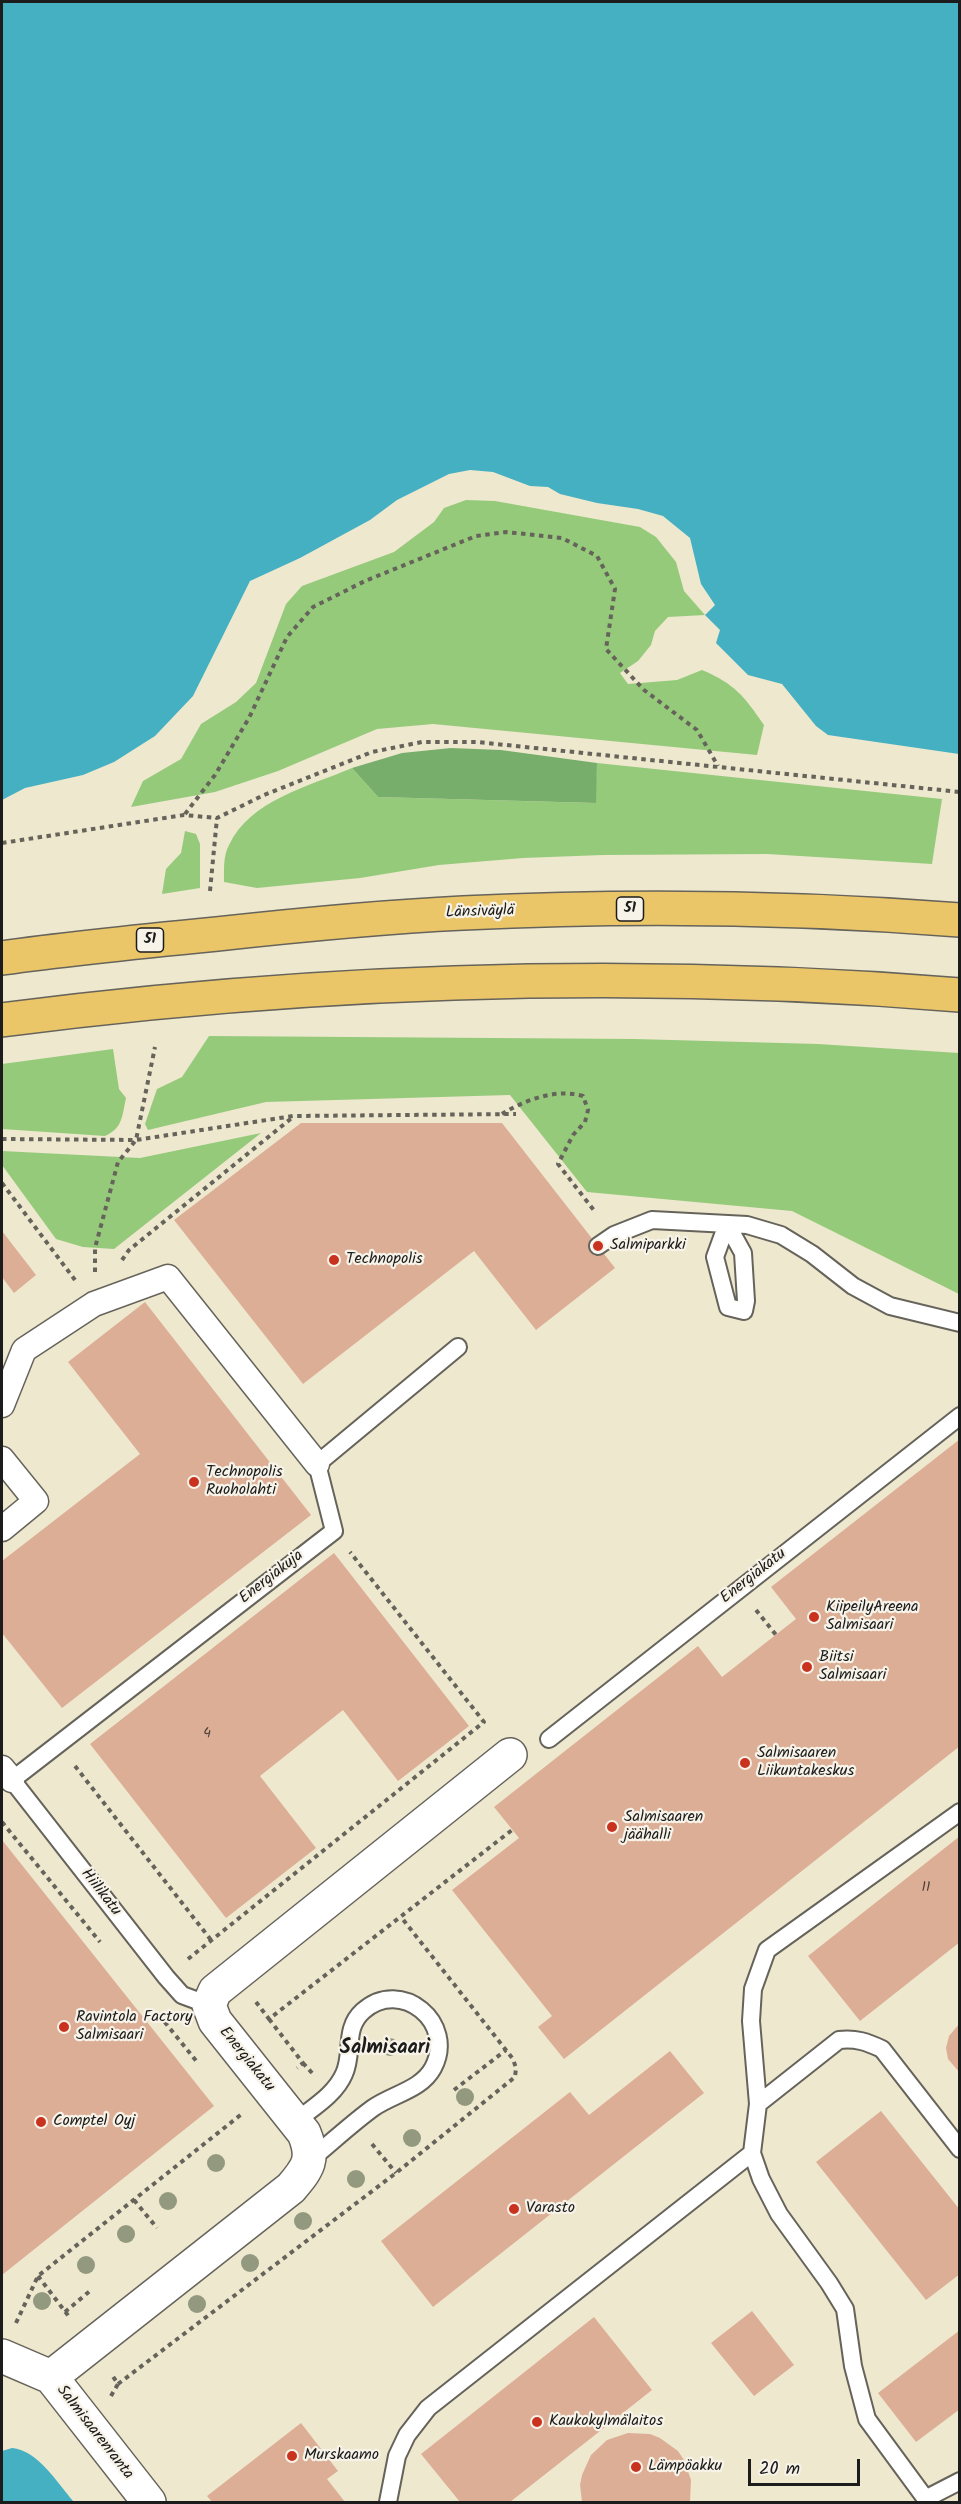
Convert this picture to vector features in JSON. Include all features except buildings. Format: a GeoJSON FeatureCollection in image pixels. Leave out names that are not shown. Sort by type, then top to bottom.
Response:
{"type":"FeatureCollection","features":[{"type":"Feature","properties":{"kind":"highway","name":"Länsiväylä"},"geometry":{"type":"LineString","coordinates":[[2,958],[70,948],[300,925],[463,913],[651,909],[862,912],[960,920]]}},
{"type":"Feature","properties":{"kind":"highway"},"geometry":{"type":"LineString","coordinates":[[2,1020],[70,1011],[287,991],[471,983],[657,980],[870,988],[960,995]]}},
{"type":"Feature","properties":{"kind":"street"},"geometry":{"type":"LineString","coordinates":[[2,1405],[24,1350],[94,1305],[168,1277],[317,1464]]}},
{"type":"Feature","properties":{"kind":"street"},"geometry":{"type":"LineString","coordinates":[[2,1459],[36,1501],[2,1529]]}},
{"type":"Feature","properties":{"kind":"street"},"geometry":{"type":"LineString","coordinates":[[208,2005],[215,1991],[510,1755]]}},
{"type":"Feature","properties":{"kind":"street","name":"Energiakatu"},"geometry":{"type":"LineString","coordinates":[[208,2005],[215,2021],[304,2133],[310,2146],[310,2160]]}},
{"type":"Feature","properties":{"kind":"street"},"geometry":{"type":"LineString","coordinates":[[51,2376],[291,2188],[304,2173],[310,2160]]}},
{"type":"Feature","properties":{"kind":"street","name":"Salmisaarenranta"},"geometry":{"type":"LineString","coordinates":[[7,2342],[51,2376],[149,2502]]}},
{"type":"Feature","properties":{"kind":"lane"},"geometry":{"type":"LineString","coordinates":[[598,1246],[614,1235],[652,1220],[747,1225],[782,1235],[812,1254],[853,1286],[890,1306],[960,1323]]}},
{"type":"Feature","properties":{"kind":"lane"},"geometry":{"type":"LineString","coordinates":[[334,1531],[317,1464],[458,1347]]}},
{"type":"Feature","properties":{"kind":"lane","name":"Energiakatu"},"geometry":{"type":"LineString","coordinates":[[549,1739],[960,1416]]}},
{"type":"Feature","properties":{"kind":"lane","name":"Energiakuja"},"geometry":{"type":"LineString","coordinates":[[7,1774],[58,1744],[334,1531]]}},
{"type":"Feature","properties":{"kind":"lane","name":"Hiilikatu"},"geometry":{"type":"LineString","coordinates":[[7,1774],[166,1977],[182,1995],[208,2005]]}},
{"type":"Feature","properties":{"kind":"lane"},"geometry":{"type":"LineString","coordinates":[[960,1812],[767,1950],[753,1989],[751,2021],[758,2104],[752,2153],[761,2180],[779,2214],[845,2309],[853,2366],[867,2419],[926,2501],[960,2481]]}},
{"type":"Feature","properties":{"kind":"lane"},"geometry":{"type":"LineString","coordinates":[[295,2122],[340,2083],[347,2065],[353,2023],[364,2010],[378,2002],[406,2000],[429,2016],[439,2044],[438,2056],[432,2070],[412,2088],[373,2108],[310,2160]]}},
{"type":"Feature","properties":{"kind":"lane"},"geometry":{"type":"LineString","coordinates":[[758,2104],[839,2040],[853,2038],[882,2049],[960,2149]]}},
{"type":"Feature","properties":{"kind":"lane"},"geometry":{"type":"LineString","coordinates":[[388,2502],[397,2457],[407,2435],[428,2408],[752,2153]]}},
{"type":"Feature","properties":{"kind":"path"},"geometry":{"type":"LineString","coordinates":[[184,815],[215,775],[249,718],[287,637],[313,607],[365,581],[476,536],[506,532],[562,538],[597,556],[615,589],[606,649],[644,690],[697,730],[718,765]]}},
{"type":"Feature","properties":{"kind":"path"},"geometry":{"type":"LineString","coordinates":[[2,843],[184,815],[217,818],[326,769],[372,752],[422,742],[477,742],[718,765],[960,792]]}},
{"type":"Feature","properties":{"kind":"path"},"geometry":{"type":"LineString","coordinates":[[210,891],[217,818]]}},
{"type":"Feature","properties":{"kind":"path"},"geometry":{"type":"LineString","coordinates":[[95,1248],[118,1161],[136,1140],[156,1047]]}},
{"type":"Feature","properties":{"kind":"path"},"geometry":{"type":"LineString","coordinates":[[501,1115],[522,1102],[569,1092],[583,1096],[588,1110],[585,1122],[573,1135],[558,1164],[614,1235]]}},
{"type":"Feature","properties":{"kind":"path"},"geometry":{"type":"LineString","coordinates":[[2,1139],[136,1140],[293,1116],[516,1114]]}},
{"type":"Feature","properties":{"kind":"path"},"geometry":{"type":"LineString","coordinates":[[2,1183],[94,1305],[129,1250],[293,1116]]}},
{"type":"Feature","properties":{"kind":"path"},"geometry":{"type":"LineString","coordinates":[[166,1977],[210,1939],[484,1722],[334,1531]]}},
{"type":"Feature","properties":{"kind":"path"},"geometry":{"type":"LineString","coordinates":[[58,1744],[210,1939],[269,2019],[512,1830]]}},
{"type":"Feature","properties":{"kind":"path"},"geometry":{"type":"LineString","coordinates":[[118,2384],[396,2173],[516,2077],[516,2068],[506,2050],[401,1917]]}},
{"type":"Feature","properties":{"kind":"path"},"geometry":{"type":"LineString","coordinates":[[453,2090],[506,2050]]}},
{"type":"Feature","properties":{"kind":"path"},"geometry":{"type":"LineString","coordinates":[[7,2342],[38,2276],[270,2089]]}},
{"type":"Feature","properties":{"kind":"path"},"geometry":{"type":"LineString","coordinates":[[134,2200],[157,2228]]}},
{"type":"Feature","properties":{"kind":"path"},"geometry":{"type":"LineString","coordinates":[[38,2276],[67,2314],[92,2290]]}},
{"type":"Feature","properties":{"kind":"green space"},"geometry":{"type":"Polygon","coordinates":[[[466,500],[495,501],[640,527],[656,537],[676,562],[684,591],[705,615],[668,617],[655,631],[651,645],[638,661],[620,673],[628,684],[677,680],[702,670],[723,680],[751,706],[764,725],[757,755],[433,724],[377,729],[278,771],[215,792],[131,807],[143,781],[181,759],[201,724],[236,702],[256,683],[286,604],[302,586],[394,552],[434,522],[444,508],[466,500]]]}},
{"type":"Feature","properties":{"kind":"green space"},"geometry":{"type":"Polygon","coordinates":[[[451,748],[501,750],[597,763],[596,803],[378,797],[352,768],[402,753],[451,748]]]}},
{"type":"Feature","properties":{"kind":"green space"},"geometry":{"type":"Polygon","coordinates":[[[597,763],[942,799],[932,864],[767,854],[603,855],[523,858],[439,865],[360,878],[257,888],[224,882],[227,849],[251,817],[283,796],[352,768],[378,797],[595,803],[597,763]]]}},
{"type":"Feature","properties":{"kind":"green space"},"geometry":{"type":"Polygon","coordinates":[[[185,831],[196,834],[200,844],[200,888],[162,894],[166,869],[181,853],[185,831]]]}},
{"type":"Feature","properties":{"kind":"green space"},"geometry":{"type":"Polygon","coordinates":[[[209,1036],[635,1039],[818,1044],[959,1053],[959,1294],[792,1211],[587,1192],[510,1095],[266,1102],[148,1130],[145,1124],[157,1089],[182,1077],[209,1036]]]}},
{"type":"Feature","properties":{"kind":"green space"},"geometry":{"type":"Polygon","coordinates":[[[113,1049],[119,1089],[126,1098],[121,1121],[111,1133],[105,1136],[2,1129],[2,1064],[113,1049]]]}},
{"type":"Feature","properties":{"kind":"green space"},"geometry":{"type":"Polygon","coordinates":[[[261,1133],[114,1249],[83,1247],[56,1239],[2,1165],[2,1151],[140,1158],[261,1133]]]}},
{"type":"Feature","properties":{"kind":"water"},"geometry":{"type":"Polygon","coordinates":[[[2,2],[959,2],[959,754],[828,735],[816,726],[782,684],[748,675],[716,643],[720,630],[705,615],[715,605],[701,584],[690,538],[663,516],[560,494],[548,487],[530,486],[493,472],[470,470],[449,474],[397,500],[370,520],[300,558],[250,581],[193,696],[155,736],[114,762],[83,775],[25,788],[2,800],[2,2]]]}},
{"type":"Feature","properties":{"kind":"water"},"geometry":{"type":"Polygon","coordinates":[[[12,2448],[21,2450],[39,2461],[74,2502],[2,2502],[2,2451],[12,2448]]]}},
{"type":"Feature","properties":{"kind":"place","name":"Salmiparkki"},"geometry":{"type":"Point","coordinates":[598,1246]}},
{"type":"Feature","properties":{"kind":"place","name":"Technopolis"},"geometry":{"type":"Point","coordinates":[334,1260]}},
{"type":"Feature","properties":{"kind":"place","name":"Technopolis Ruoholahti"},"geometry":{"type":"Point","coordinates":[194,1482]}},
{"type":"Feature","properties":{"kind":"place","name":"KiipeilyAreena Salmisaari"},"geometry":{"type":"Point","coordinates":[814,1617]}},
{"type":"Feature","properties":{"kind":"place","name":"Biitsi Salmisaari"},"geometry":{"type":"Point","coordinates":[807,1667]}},
{"type":"Feature","properties":{"kind":"place","name":"Salmisaaren Liikuntakeskus"},"geometry":{"type":"Point","coordinates":[745,1763]}},
{"type":"Feature","properties":{"kind":"place","name":"Salmisaaren jäähalli"},"geometry":{"type":"Point","coordinates":[612,1827]}},
{"type":"Feature","properties":{"kind":"place","name":"Ravintola Factory Salmisaari"},"geometry":{"type":"Point","coordinates":[64,2027]}},
{"type":"Feature","properties":{"kind":"place","name":"Comptel Oyj"},"geometry":{"type":"Point","coordinates":[41,2122]}},
{"type":"Feature","properties":{"kind":"place","name":"Varasto"},"geometry":{"type":"Point","coordinates":[514,2209]}},
{"type":"Feature","properties":{"kind":"place","name":"Kaukokylmälaitos"},"geometry":{"type":"Point","coordinates":[537,2422]}},
{"type":"Feature","properties":{"kind":"place","name":"Murskaamo"},"geometry":{"type":"Point","coordinates":[292,2456]}},
{"type":"Feature","properties":{"kind":"place","name":"Lämpöakku"},"geometry":{"type":"Point","coordinates":[636,2467]}},
{"type":"Feature","properties":{"kind":"district","name":"Salmisaari"},"geometry":{"type":"Point","coordinates":[385,2050]}}]}
